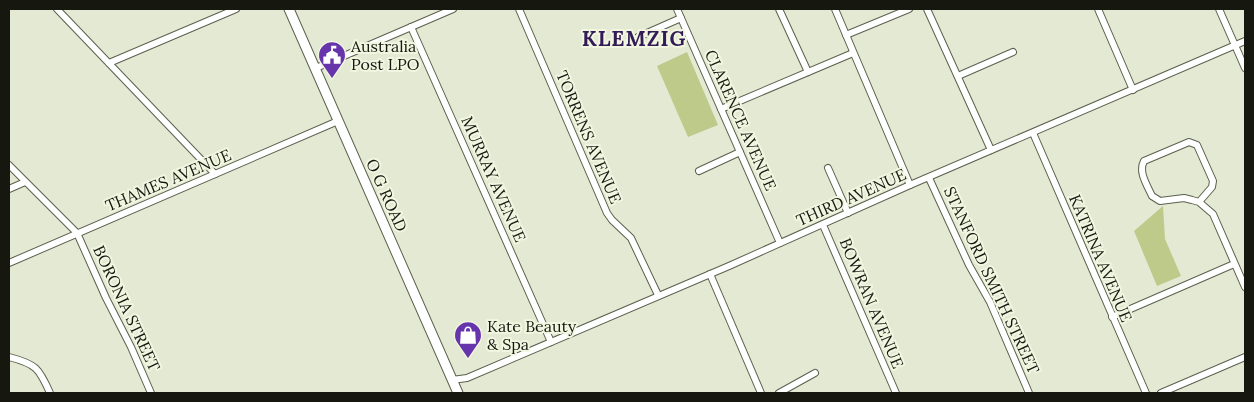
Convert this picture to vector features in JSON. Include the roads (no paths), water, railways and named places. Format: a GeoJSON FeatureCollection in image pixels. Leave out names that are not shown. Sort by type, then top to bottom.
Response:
{"type":"FeatureCollection","features":[{"type":"Feature","properties":{"kind":"main road","name":"O G ROAD"},"geometry":{"type":"LineString","coordinates":[[289,9],[457,392]]}},
{"type":"Feature","properties":{"kind":"street"},"geometry":{"type":"LineString","coordinates":[[56,9],[215,174]]}},
{"type":"Feature","properties":{"kind":"street"},"geometry":{"type":"LineString","coordinates":[[109,63],[236,9]]}},
{"type":"Feature","properties":{"kind":"street"},"geometry":{"type":"LineString","coordinates":[[316,68],[453,9]]}},
{"type":"Feature","properties":{"kind":"street","name":"TORRENS AVENUE"},"geometry":{"type":"LineString","coordinates":[[519,9],[607,213],[631,238],[658,295]]}},
{"type":"Feature","properties":{"kind":"street","name":"CLARENCE AVENUE"},"geometry":{"type":"LineString","coordinates":[[677,9],[780,243]]}},
{"type":"Feature","properties":{"kind":"street"},"geometry":{"type":"LineString","coordinates":[[779,9],[808,72]]}},
{"type":"Feature","properties":{"kind":"street"},"geometry":{"type":"LineString","coordinates":[[835,9],[910,185]]}},
{"type":"Feature","properties":{"kind":"street"},"geometry":{"type":"LineString","coordinates":[[846,35],[909,9]]}},
{"type":"Feature","properties":{"kind":"street"},"geometry":{"type":"LineString","coordinates":[[927,9],[991,150]]}},
{"type":"Feature","properties":{"kind":"street"},"geometry":{"type":"LineString","coordinates":[[1098,9],[1133,90]]}},
{"type":"Feature","properties":{"kind":"street"},"geometry":{"type":"LineString","coordinates":[[1219,9],[1245,68]]}},
{"type":"Feature","properties":{"kind":"street"},"geometry":{"type":"LineString","coordinates":[[638,37],[681,18]]}},
{"type":"Feature","properties":{"kind":"street","name":"MURRAY AVENUE"},"geometry":{"type":"LineString","coordinates":[[411,27],[551,342]]}},
{"type":"Feature","properties":{"kind":"street","name":"THIRD AVENUE"},"geometry":{"type":"LineString","coordinates":[[452,380],[467,378],[1245,41]]}},
{"type":"Feature","properties":{"kind":"street"},"geometry":{"type":"LineString","coordinates":[[958,76],[1013,52]]}},
{"type":"Feature","properties":{"kind":"street"},"geometry":{"type":"LineString","coordinates":[[720,109],[853,53]]}},
{"type":"Feature","properties":{"kind":"street","name":"THAMES AVENUE"},"geometry":{"type":"LineString","coordinates":[[9,263],[338,121]]}},
{"type":"Feature","properties":{"kind":"street","name":"KATRINA AVENUE"},"geometry":{"type":"LineString","coordinates":[[1033,133],[1146,393]]}},
{"type":"Feature","properties":{"kind":"street"},"geometry":{"type":"LineString","coordinates":[[1199,202],[1212,187],[1213,181],[1198,144],[1189,142],[1144,161],[1142,171],[1152,196],[1160,201],[1184,198],[1199,202],[1217,220],[1245,288]]}},
{"type":"Feature","properties":{"kind":"street"},"geometry":{"type":"LineString","coordinates":[[699,171],[740,152]]}},
{"type":"Feature","properties":{"kind":"street"},"geometry":{"type":"LineString","coordinates":[[9,165],[77,234]]}},
{"type":"Feature","properties":{"kind":"street"},"geometry":{"type":"LineString","coordinates":[[828,168],[848,213]]}},
{"type":"Feature","properties":{"kind":"street","name":"STANFORD SMITH STREET"},"geometry":{"type":"LineString","coordinates":[[929,178],[969,265],[990,302],[1029,393]]}},
{"type":"Feature","properties":{"kind":"street"},"geometry":{"type":"LineString","coordinates":[[9,189],[25,182]]}},
{"type":"Feature","properties":{"kind":"street","name":"BOWRAN AVENUE"},"geometry":{"type":"LineString","coordinates":[[823,225],[896,393]]}},
{"type":"Feature","properties":{"kind":"street","name":"BORONIA STREET"},"geometry":{"type":"LineString","coordinates":[[77,234],[106,298],[131,346],[151,393]]}},
{"type":"Feature","properties":{"kind":"street"},"geometry":{"type":"LineString","coordinates":[[1112,317],[1234,264]]}},
{"type":"Feature","properties":{"kind":"street"},"geometry":{"type":"LineString","coordinates":[[710,274],[761,393]]}},
{"type":"Feature","properties":{"kind":"street"},"geometry":{"type":"LineString","coordinates":[[9,357],[34,366],[45,379],[50,393]]}},
{"type":"Feature","properties":{"kind":"street"},"geometry":{"type":"LineString","coordinates":[[1161,393],[1177,390],[1245,357]]}},
{"type":"Feature","properties":{"kind":"street"},"geometry":{"type":"LineString","coordinates":[[779,393],[815,373]]}},
{"type":"Feature","properties":{"kind":"street","name":"THIRD AVENUE"},"geometry":{"type":"LineString","coordinates":[[457,392],[467,378]]}},
{"type":"Feature","properties":{"kind":"place","name":"Australia Post LPO"},"geometry":{"type":"Point","coordinates":[332,79]}},
{"type":"Feature","properties":{"kind":"place","name":"Kate Beauty & Spa"},"geometry":{"type":"Point","coordinates":[468,359]}},
{"type":"Feature","properties":{"kind":"district","name":"KLEMZIG"},"geometry":{"type":"Point","coordinates":[634,38]}}]}
